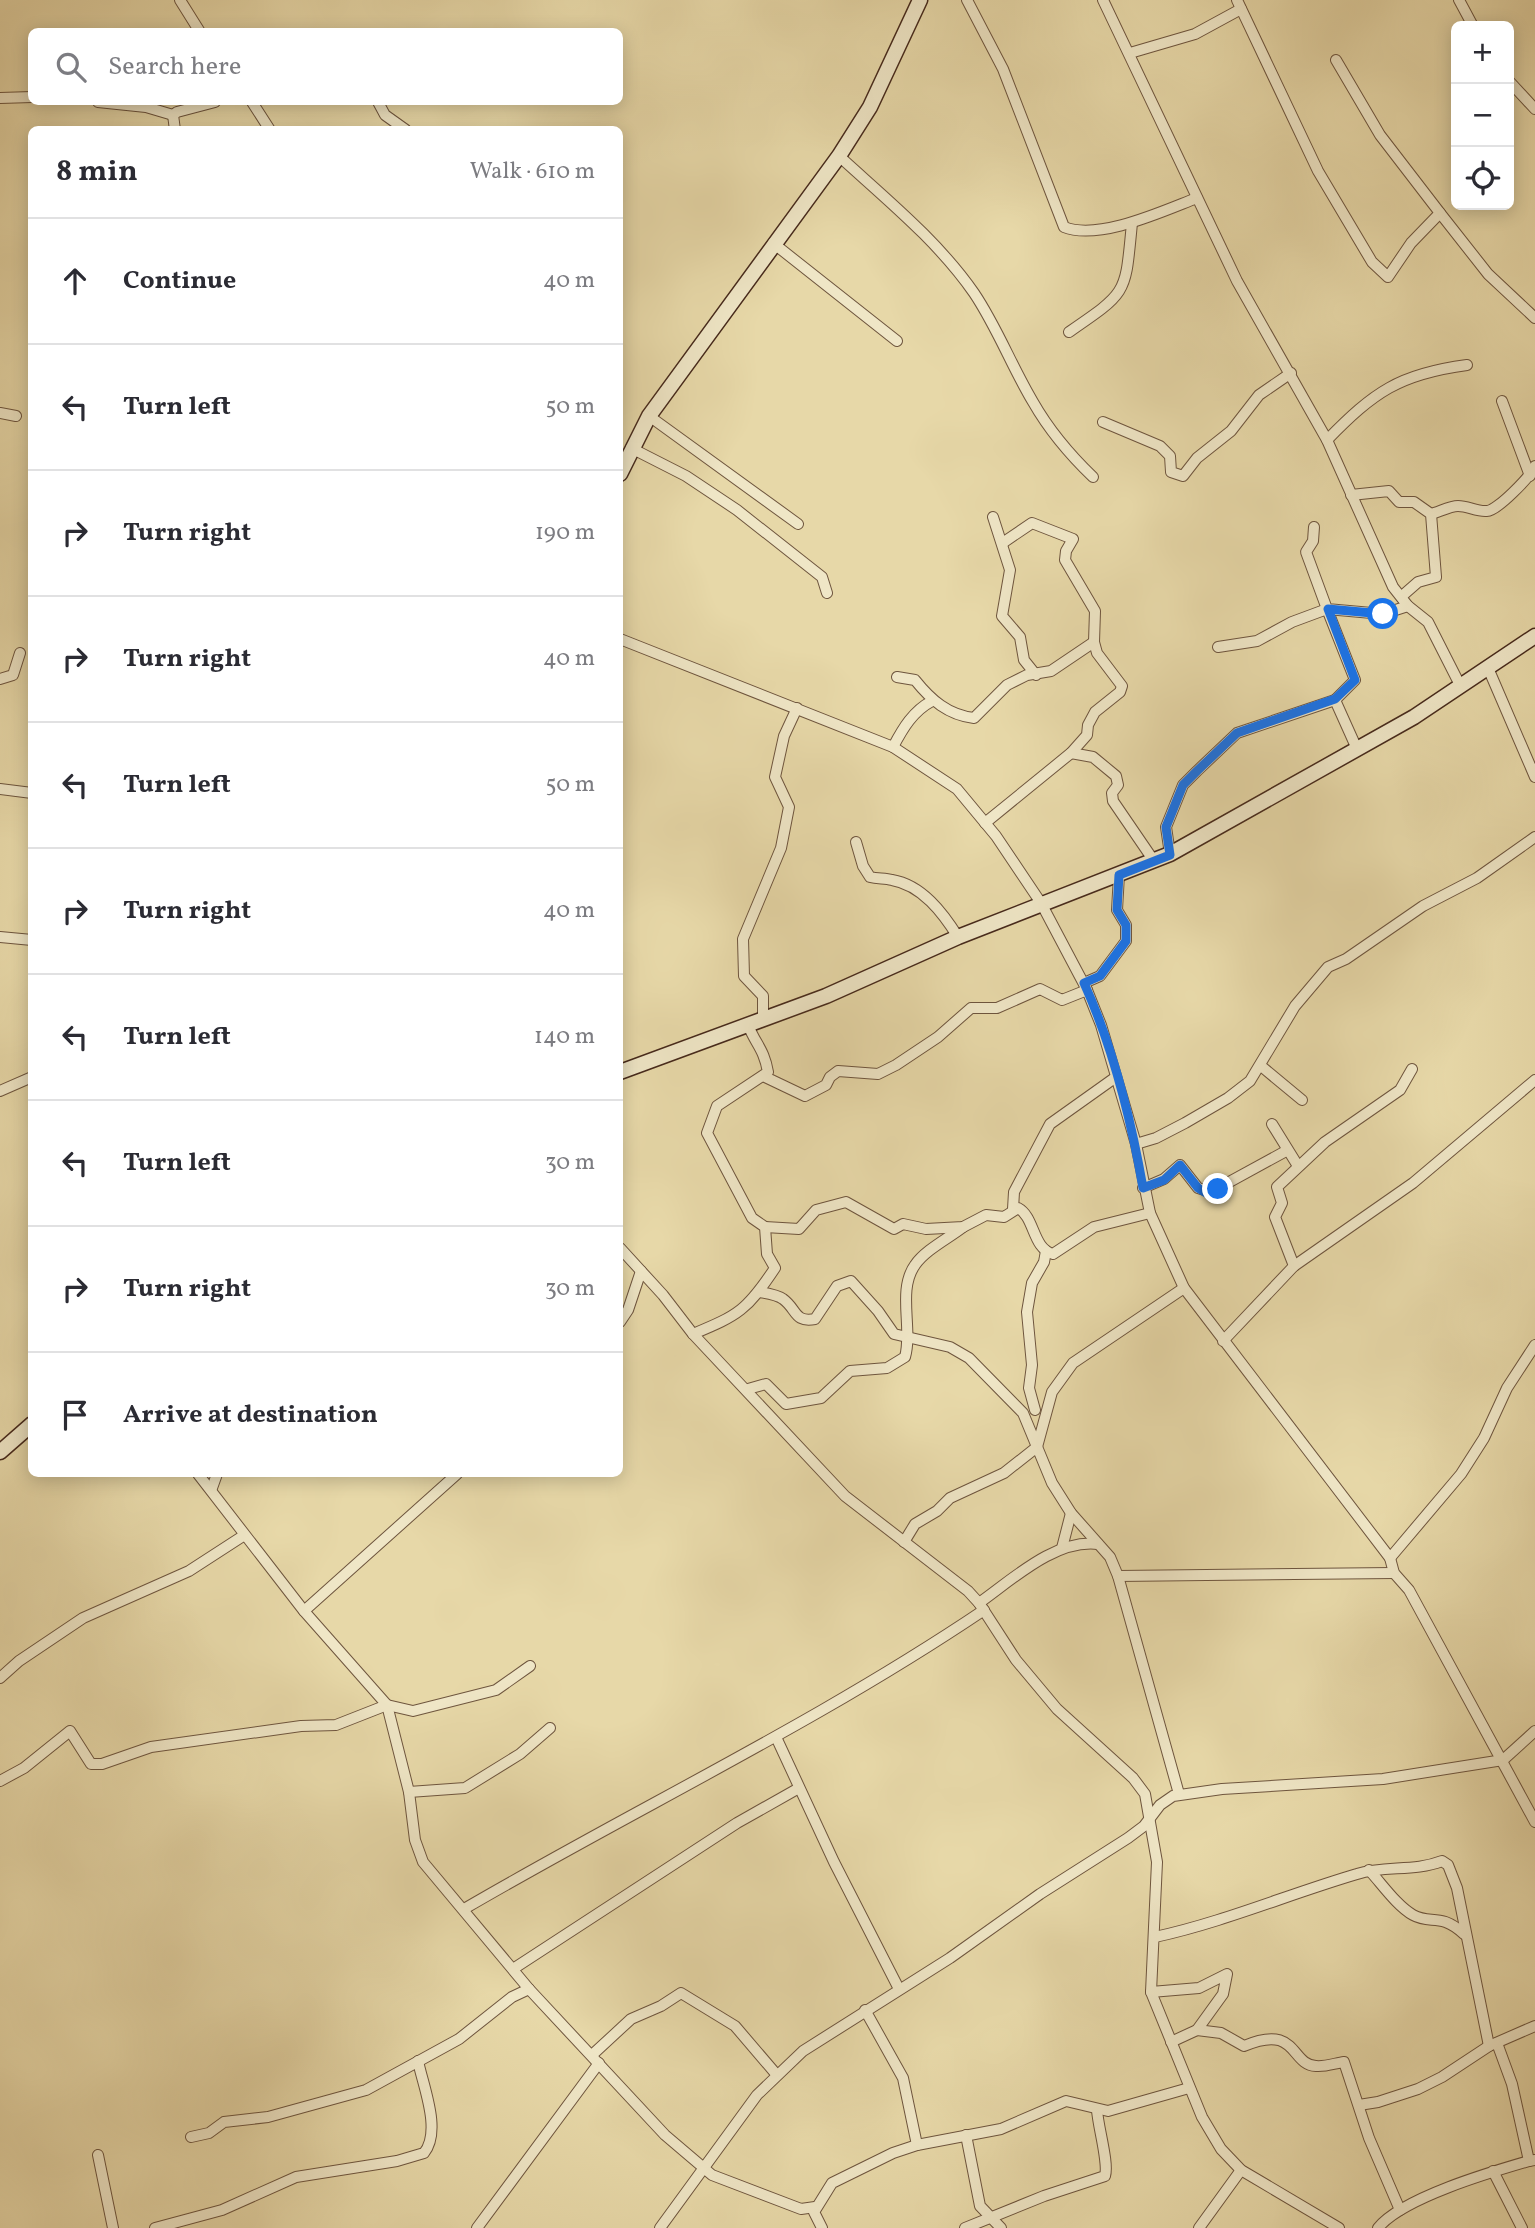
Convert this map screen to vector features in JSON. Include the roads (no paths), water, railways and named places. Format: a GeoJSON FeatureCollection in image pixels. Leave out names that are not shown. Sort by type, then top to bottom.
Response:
{"type":"FeatureCollection","features":[{"type":"Feature","properties":{"kind":"main road"},"geometry":{"type":"LineString","coordinates":[[623,467],[649,416],[839,156],[870,107],[920,0]]}},
{"type":"Feature","properties":{"kind":"main road"},"geometry":{"type":"LineString","coordinates":[[623,1071],[827,996],[958,937],[1170,855],[1357,750],[1461,687],[1535,636]]}},
{"type":"Feature","properties":{"kind":"main road"},"geometry":{"type":"LineString","coordinates":[[0,1452],[28,1428]]}},
{"type":"Feature","properties":{"kind":"street"},"geometry":{"type":"LineString","coordinates":[[180,0],[198,28]]}},
{"type":"Feature","properties":{"kind":"street"},"geometry":{"type":"LineString","coordinates":[[967,0],[1003,69],[1064,227],[1076,232],[1132,223],[1197,198]]}},
{"type":"Feature","properties":{"kind":"street"},"geometry":{"type":"LineString","coordinates":[[1103,0],[1237,281],[1327,440],[1393,587],[1408,606],[1428,622],[1461,687]]}},
{"type":"Feature","properties":{"kind":"street"},"geometry":{"type":"LineString","coordinates":[[1460,0],[1470,21]]}},
{"type":"Feature","properties":{"kind":"street"},"geometry":{"type":"LineString","coordinates":[[1130,53],[1195,34],[1239,4],[1318,171],[1372,261],[1388,277],[1411,243],[1437,217]]}},
{"type":"Feature","properties":{"kind":"street"},"geometry":{"type":"LineString","coordinates":[[1336,60],[1380,135],[1437,217],[1448,223],[1488,274],[1535,318]]}},
{"type":"Feature","properties":{"kind":"street"},"geometry":{"type":"LineString","coordinates":[[1513,84],[1535,109]]}},
{"type":"Feature","properties":{"kind":"street"},"geometry":{"type":"LineString","coordinates":[[0,98],[28,97]]}},
{"type":"Feature","properties":{"kind":"street"},"geometry":{"type":"LineString","coordinates":[[127,105],[146,107],[173,116]]}},
{"type":"Feature","properties":{"kind":"street"},"geometry":{"type":"LineString","coordinates":[[173,116],[181,110],[202,105]]}},
{"type":"Feature","properties":{"kind":"street"},"geometry":{"type":"LineString","coordinates":[[254,105],[267,126]]}},
{"type":"Feature","properties":{"kind":"street"},"geometry":{"type":"LineString","coordinates":[[380,105],[385,115],[400,126]]}},
{"type":"Feature","properties":{"kind":"street"},"geometry":{"type":"LineString","coordinates":[[173,116],[174,126]]}},
{"type":"Feature","properties":{"kind":"street"},"geometry":{"type":"LineString","coordinates":[[839,156],[905,215],[955,267],[976,296],[1033,403],[1065,450],[1093,477]]}},
{"type":"Feature","properties":{"kind":"street"},"geometry":{"type":"LineString","coordinates":[[1069,332],[1112,302],[1124,288],[1132,223]]}},
{"type":"Feature","properties":{"kind":"street"},"geometry":{"type":"LineString","coordinates":[[773,243],[897,341]]}},
{"type":"Feature","properties":{"kind":"street"},"geometry":{"type":"LineString","coordinates":[[1327,440],[1352,414],[1390,385],[1419,374],[1467,365]]}},
{"type":"Feature","properties":{"kind":"street"},"geometry":{"type":"LineString","coordinates":[[1103,422],[1160,446],[1170,456],[1171,472],[1183,477],[1197,458],[1231,430],[1259,395],[1291,373]]}},
{"type":"Feature","properties":{"kind":"street"},"geometry":{"type":"LineString","coordinates":[[1431,514],[1457,506],[1487,511],[1498,507],[1533,471],[1502,401]]}},
{"type":"Feature","properties":{"kind":"street"},"geometry":{"type":"LineString","coordinates":[[0,413],[16,416]]}},
{"type":"Feature","properties":{"kind":"street"},"geometry":{"type":"LineString","coordinates":[[649,416],[798,524]]}},
{"type":"Feature","properties":{"kind":"street"},"geometry":{"type":"LineString","coordinates":[[631,448],[686,476],[737,510],[822,577],[827,593]]}},
{"type":"Feature","properties":{"kind":"street"},"geometry":{"type":"LineString","coordinates":[[1351,495],[1389,491],[1399,502],[1414,502],[1431,514]]}},
{"type":"Feature","properties":{"kind":"street"},"geometry":{"type":"LineString","coordinates":[[1402,596],[1418,582],[1436,577],[1431,514]]}},
{"type":"Feature","properties":{"kind":"street"},"geometry":{"type":"LineString","coordinates":[[993,517],[1004,542],[1010,570],[1002,616],[1020,638],[1024,660],[1036,675]]}},
{"type":"Feature","properties":{"kind":"street"},"geometry":{"type":"LineString","coordinates":[[985,823],[1071,753],[1087,735],[1090,720],[1120,692],[1122,686],[1097,653],[1094,642],[1095,611],[1065,560],[1066,551],[1073,539],[1032,523],[1004,542]]}},
{"type":"Feature","properties":{"kind":"street"},"geometry":{"type":"LineString","coordinates":[[1170,855],[1166,827],[1183,785],[1237,733],[1335,699],[1355,680],[1306,552],[1313,541],[1314,527]]}},
{"type":"Feature","properties":{"kind":"street"},"geometry":{"type":"LineString","coordinates":[[1218,647],[1257,641],[1292,622],[1328,609],[1383,614],[1408,606]]}},
{"type":"Feature","properties":{"kind":"street"},"geometry":{"type":"LineString","coordinates":[[623,640],[893,747],[957,789],[985,823],[1041,904],[1085,986],[1101,1025],[1136,1144],[1150,1213],[1185,1288],[1390,1558],[1394,1573],[1409,1590],[1535,1822]]}},
{"type":"Feature","properties":{"kind":"street"},"geometry":{"type":"LineString","coordinates":[[897,677],[915,680],[932,701],[974,718],[1007,685],[1027,675],[1051,671],[1094,642]]}},
{"type":"Feature","properties":{"kind":"street"},"geometry":{"type":"LineString","coordinates":[[0,679],[13,675],[20,653]]}},
{"type":"Feature","properties":{"kind":"street"},"geometry":{"type":"LineString","coordinates":[[1488,668],[1535,776]]}},
{"type":"Feature","properties":{"kind":"street"},"geometry":{"type":"LineString","coordinates":[[1335,699],[1357,750]]}},
{"type":"Feature","properties":{"kind":"street"},"geometry":{"type":"LineString","coordinates":[[893,747],[905,725],[923,706],[932,701]]}},
{"type":"Feature","properties":{"kind":"street"},"geometry":{"type":"LineString","coordinates":[[763,1020],[763,996],[744,976],[743,939],[781,848],[789,807],[775,777],[784,736],[797,708]]}},
{"type":"Feature","properties":{"kind":"street"},"geometry":{"type":"LineString","coordinates":[[1071,753],[1093,757],[1116,776],[1118,785],[1112,793],[1113,801],[1154,861]]}},
{"type":"Feature","properties":{"kind":"street"},"geometry":{"type":"LineString","coordinates":[[0,789],[28,792]]}},
{"type":"Feature","properties":{"kind":"street"},"geometry":{"type":"LineString","coordinates":[[1136,1144],[1156,1138],[1228,1098],[1250,1081],[1295,1006],[1328,967],[1346,959],[1423,905],[1477,878],[1535,838]]}},
{"type":"Feature","properties":{"kind":"street"},"geometry":{"type":"LineString","coordinates":[[856,842],[863,866],[870,877],[892,880],[921,892],[948,920],[958,937]]}},
{"type":"Feature","properties":{"kind":"street"},"geometry":{"type":"LineString","coordinates":[[763,1076],[806,1096],[826,1085],[830,1077],[838,1071],[878,1073],[896,1065],[939,1037],[971,1007],[997,1008],[1040,989],[1062,1000],[1100,976],[1126,941],[1126,925],[1117,910],[1119,875]]}},
{"type":"Feature","properties":{"kind":"street"},"geometry":{"type":"LineString","coordinates":[[0,937],[28,940]]}},
{"type":"Feature","properties":{"kind":"street"},"geometry":{"type":"LineString","coordinates":[[748,1025],[754,1039],[764,1051],[768,1072],[717,1106],[707,1133],[752,1218],[765,1227],[799,1229],[816,1210],[846,1202],[894,1229],[903,1224],[926,1229],[963,1227]]}},
{"type":"Feature","properties":{"kind":"street"},"geometry":{"type":"LineString","coordinates":[[1261,1066],[1302,1100]]}},
{"type":"Feature","properties":{"kind":"street"},"geometry":{"type":"LineString","coordinates":[[1294,1266],[1275,1215],[1282,1203],[1278,1186],[1325,1142],[1400,1090],[1412,1069]]}},
{"type":"Feature","properties":{"kind":"street"},"geometry":{"type":"LineString","coordinates":[[748,1389],[766,1384],[786,1404],[821,1398],[850,1371],[887,1368],[905,1357],[910,1340],[907,1284],[915,1264],[963,1227],[986,1215],[1004,1217],[1013,1209],[1014,1192],[1050,1124],[1116,1077]]}},
{"type":"Feature","properties":{"kind":"street"},"geometry":{"type":"LineString","coordinates":[[0,1091],[28,1079]]}},
{"type":"Feature","properties":{"kind":"street"},"geometry":{"type":"LineString","coordinates":[[1223,1341],[1294,1266],[1413,1183],[1535,1080]]}},
{"type":"Feature","properties":{"kind":"street"},"geometry":{"type":"LineString","coordinates":[[1272,1124],[1286,1151],[1298,1166]]}},
{"type":"Feature","properties":{"kind":"street"},"geometry":{"type":"LineString","coordinates":[[1143,1188],[1164,1180],[1180,1165],[1198,1188],[1211,1192],[1286,1151]]}},
{"type":"Feature","properties":{"kind":"street"},"geometry":{"type":"LineString","coordinates":[[1013,1209],[1023,1211],[1046,1251],[1054,1254],[1094,1227],[1150,1213]]}},
{"type":"Feature","properties":{"kind":"street"},"geometry":{"type":"LineString","coordinates":[[693,1334],[729,1319],[747,1308],[760,1292],[775,1268],[767,1254],[765,1227]]}},
{"type":"Feature","properties":{"kind":"street"},"geometry":{"type":"LineString","coordinates":[[623,1251],[693,1334],[748,1389],[845,1496],[947,1573],[982,1607],[1016,1660],[1057,1709],[1133,1778],[1145,1794],[1157,1862],[1151,1992],[1189,2088],[1221,2149],[1241,2170],[1339,2228]]}},
{"type":"Feature","properties":{"kind":"street"},"geometry":{"type":"LineString","coordinates":[[1035,1410],[1029,1388],[1032,1365],[1027,1312],[1032,1283],[1044,1262],[1046,1251]]}},
{"type":"Feature","properties":{"kind":"street"},"geometry":{"type":"LineString","coordinates":[[623,1318],[628,1310],[640,1271]]}},
{"type":"Feature","properties":{"kind":"street"},"geometry":{"type":"LineString","coordinates":[[760,1292],[783,1298],[795,1317],[805,1321],[815,1319],[836,1286],[851,1281],[894,1334],[910,1340],[950,1347],[969,1358],[1023,1413],[1052,1483],[1071,1513],[1110,1557],[1118,1576],[1180,1794]]}},
{"type":"Feature","properties":{"kind":"street"},"geometry":{"type":"LineString","coordinates":[[904,1542],[915,1524],[937,1511],[950,1498],[1004,1474],[1037,1447],[1052,1392],[1073,1363],[1185,1288]]}},
{"type":"Feature","properties":{"kind":"street"},"geometry":{"type":"LineString","coordinates":[[1390,1558],[1461,1474],[1484,1437],[1507,1388],[1535,1345]]}},
{"type":"Feature","properties":{"kind":"street"},"geometry":{"type":"LineString","coordinates":[[1023,1413],[1047,1409]]}},
{"type":"Feature","properties":{"kind":"street"},"geometry":{"type":"LineString","coordinates":[[201,1477],[212,1489],[243,1536],[276,1573],[304,1611],[387,1705],[409,1792],[418,1851],[529,1989],[665,2134],[703,2168],[734,2186],[750,2187],[801,2210],[819,2223]]}},
{"type":"Feature","properties":{"kind":"street"},"geometry":{"type":"LineString","coordinates":[[212,1489],[216,1477]]}},
{"type":"Feature","properties":{"kind":"street"},"geometry":{"type":"LineString","coordinates":[[304,1611],[454,1477]]}},
{"type":"Feature","properties":{"kind":"street"},"geometry":{"type":"LineString","coordinates":[[1062,1548],[1071,1513]]}},
{"type":"Feature","properties":{"kind":"street"},"geometry":{"type":"LineString","coordinates":[[0,1678],[19,1661],[83,1618],[188,1571],[243,1536]]}},
{"type":"Feature","properties":{"kind":"street"},"geometry":{"type":"LineString","coordinates":[[464,1909],[642,1808],[776,1737],[982,1607],[1062,1548],[1079,1541],[1097,1544]]}},
{"type":"Feature","properties":{"kind":"street"},"geometry":{"type":"LineString","coordinates":[[1118,1576],[1394,1573]]}},
{"type":"Feature","properties":{"kind":"street"},"geometry":{"type":"LineString","coordinates":[[0,1781],[24,1768],[70,1731],[91,1764],[102,1764],[151,1747],[301,1726],[336,1725],[387,1705],[413,1711],[496,1690],[530,1666]]}},
{"type":"Feature","properties":{"kind":"street"},"geometry":{"type":"LineString","coordinates":[[409,1792],[465,1788],[520,1754],[550,1728]]}},
{"type":"Feature","properties":{"kind":"street"},"geometry":{"type":"LineString","coordinates":[[660,2228],[776,2074],[803,2051],[1128,1838],[1160,1805],[1180,1794],[1383,1779],[1503,1760],[1535,1731]]}},
{"type":"Feature","properties":{"kind":"street"},"geometry":{"type":"LineString","coordinates":[[776,1737],[899,1989]]}},
{"type":"Feature","properties":{"kind":"street"},"geometry":{"type":"LineString","coordinates":[[513,1969],[737,1823],[799,1788]]}},
{"type":"Feature","properties":{"kind":"street"},"geometry":{"type":"LineString","coordinates":[[1155,1937],[1224,1920],[1370,1870],[1419,1868],[1441,1861],[1448,1865],[1457,1888],[1465,1934],[1493,2045],[1512,2084],[1532,2160],[1493,2171],[1400,2210],[1386,2218],[1378,2228]]}},
{"type":"Feature","properties":{"kind":"street"},"geometry":{"type":"LineString","coordinates":[[1370,1870],[1414,1916],[1440,1918],[1452,1923],[1465,1934]]}},
{"type":"Feature","properties":{"kind":"street"},"geometry":{"type":"LineString","coordinates":[[1151,1992],[1199,1988],[1227,1973],[1223,1994],[1197,2030],[1171,2042]]}},
{"type":"Feature","properties":{"kind":"street"},"geometry":{"type":"LineString","coordinates":[[191,2137],[209,2133],[224,2122],[268,2117],[366,2090],[459,2039],[512,1997],[529,1989]]}},
{"type":"Feature","properties":{"kind":"street"},"geometry":{"type":"LineString","coordinates":[[477,2228],[595,2059],[631,2020],[681,1993],[735,2026],[776,2074]]}},
{"type":"Feature","properties":{"kind":"street"},"geometry":{"type":"LineString","coordinates":[[865,2010],[903,2078],[917,2145]]}},
{"type":"Feature","properties":{"kind":"street"},"geometry":{"type":"LineString","coordinates":[[1359,2105],[1418,2089],[1493,2045],[1535,2026]]}},
{"type":"Feature","properties":{"kind":"street"},"geometry":{"type":"LineString","coordinates":[[1197,2030],[1221,2033],[1244,2046],[1256,2041],[1280,2039],[1293,2046],[1304,2062],[1316,2067],[1344,2062],[1369,2138],[1400,2210]]}},
{"type":"Feature","properties":{"kind":"street"},"geometry":{"type":"LineString","coordinates":[[155,2228],[222,2210],[296,2177],[397,2161],[424,2153],[431,2139],[430,2113],[418,2061]]}},
{"type":"Feature","properties":{"kind":"street"},"geometry":{"type":"LineString","coordinates":[[819,2223],[815,2207],[824,2192],[840,2178],[917,2145],[1000,2129],[1066,2101],[1108,2111],[1189,2088]]}},
{"type":"Feature","properties":{"kind":"street"},"geometry":{"type":"LineString","coordinates":[[965,2228],[1044,2196],[1105,2176],[1108,2162],[1100,2140],[1097,2109]]}},
{"type":"Feature","properties":{"kind":"street"},"geometry":{"type":"LineString","coordinates":[[966,2135],[980,2206],[1001,2228]]}},
{"type":"Feature","properties":{"kind":"street"},"geometry":{"type":"LineString","coordinates":[[98,2155],[113,2228]]}},
{"type":"Feature","properties":{"kind":"street"},"geometry":{"type":"LineString","coordinates":[[1199,2228],[1241,2170]]}},
{"type":"Feature","properties":{"kind":"street"},"geometry":{"type":"LineString","coordinates":[[1493,2171],[1522,2228]]}},
{"type":"Feature","properties":{"kind":"street"},"geometry":{"type":"LineString","coordinates":[[801,2210],[815,2207]]}}]}
